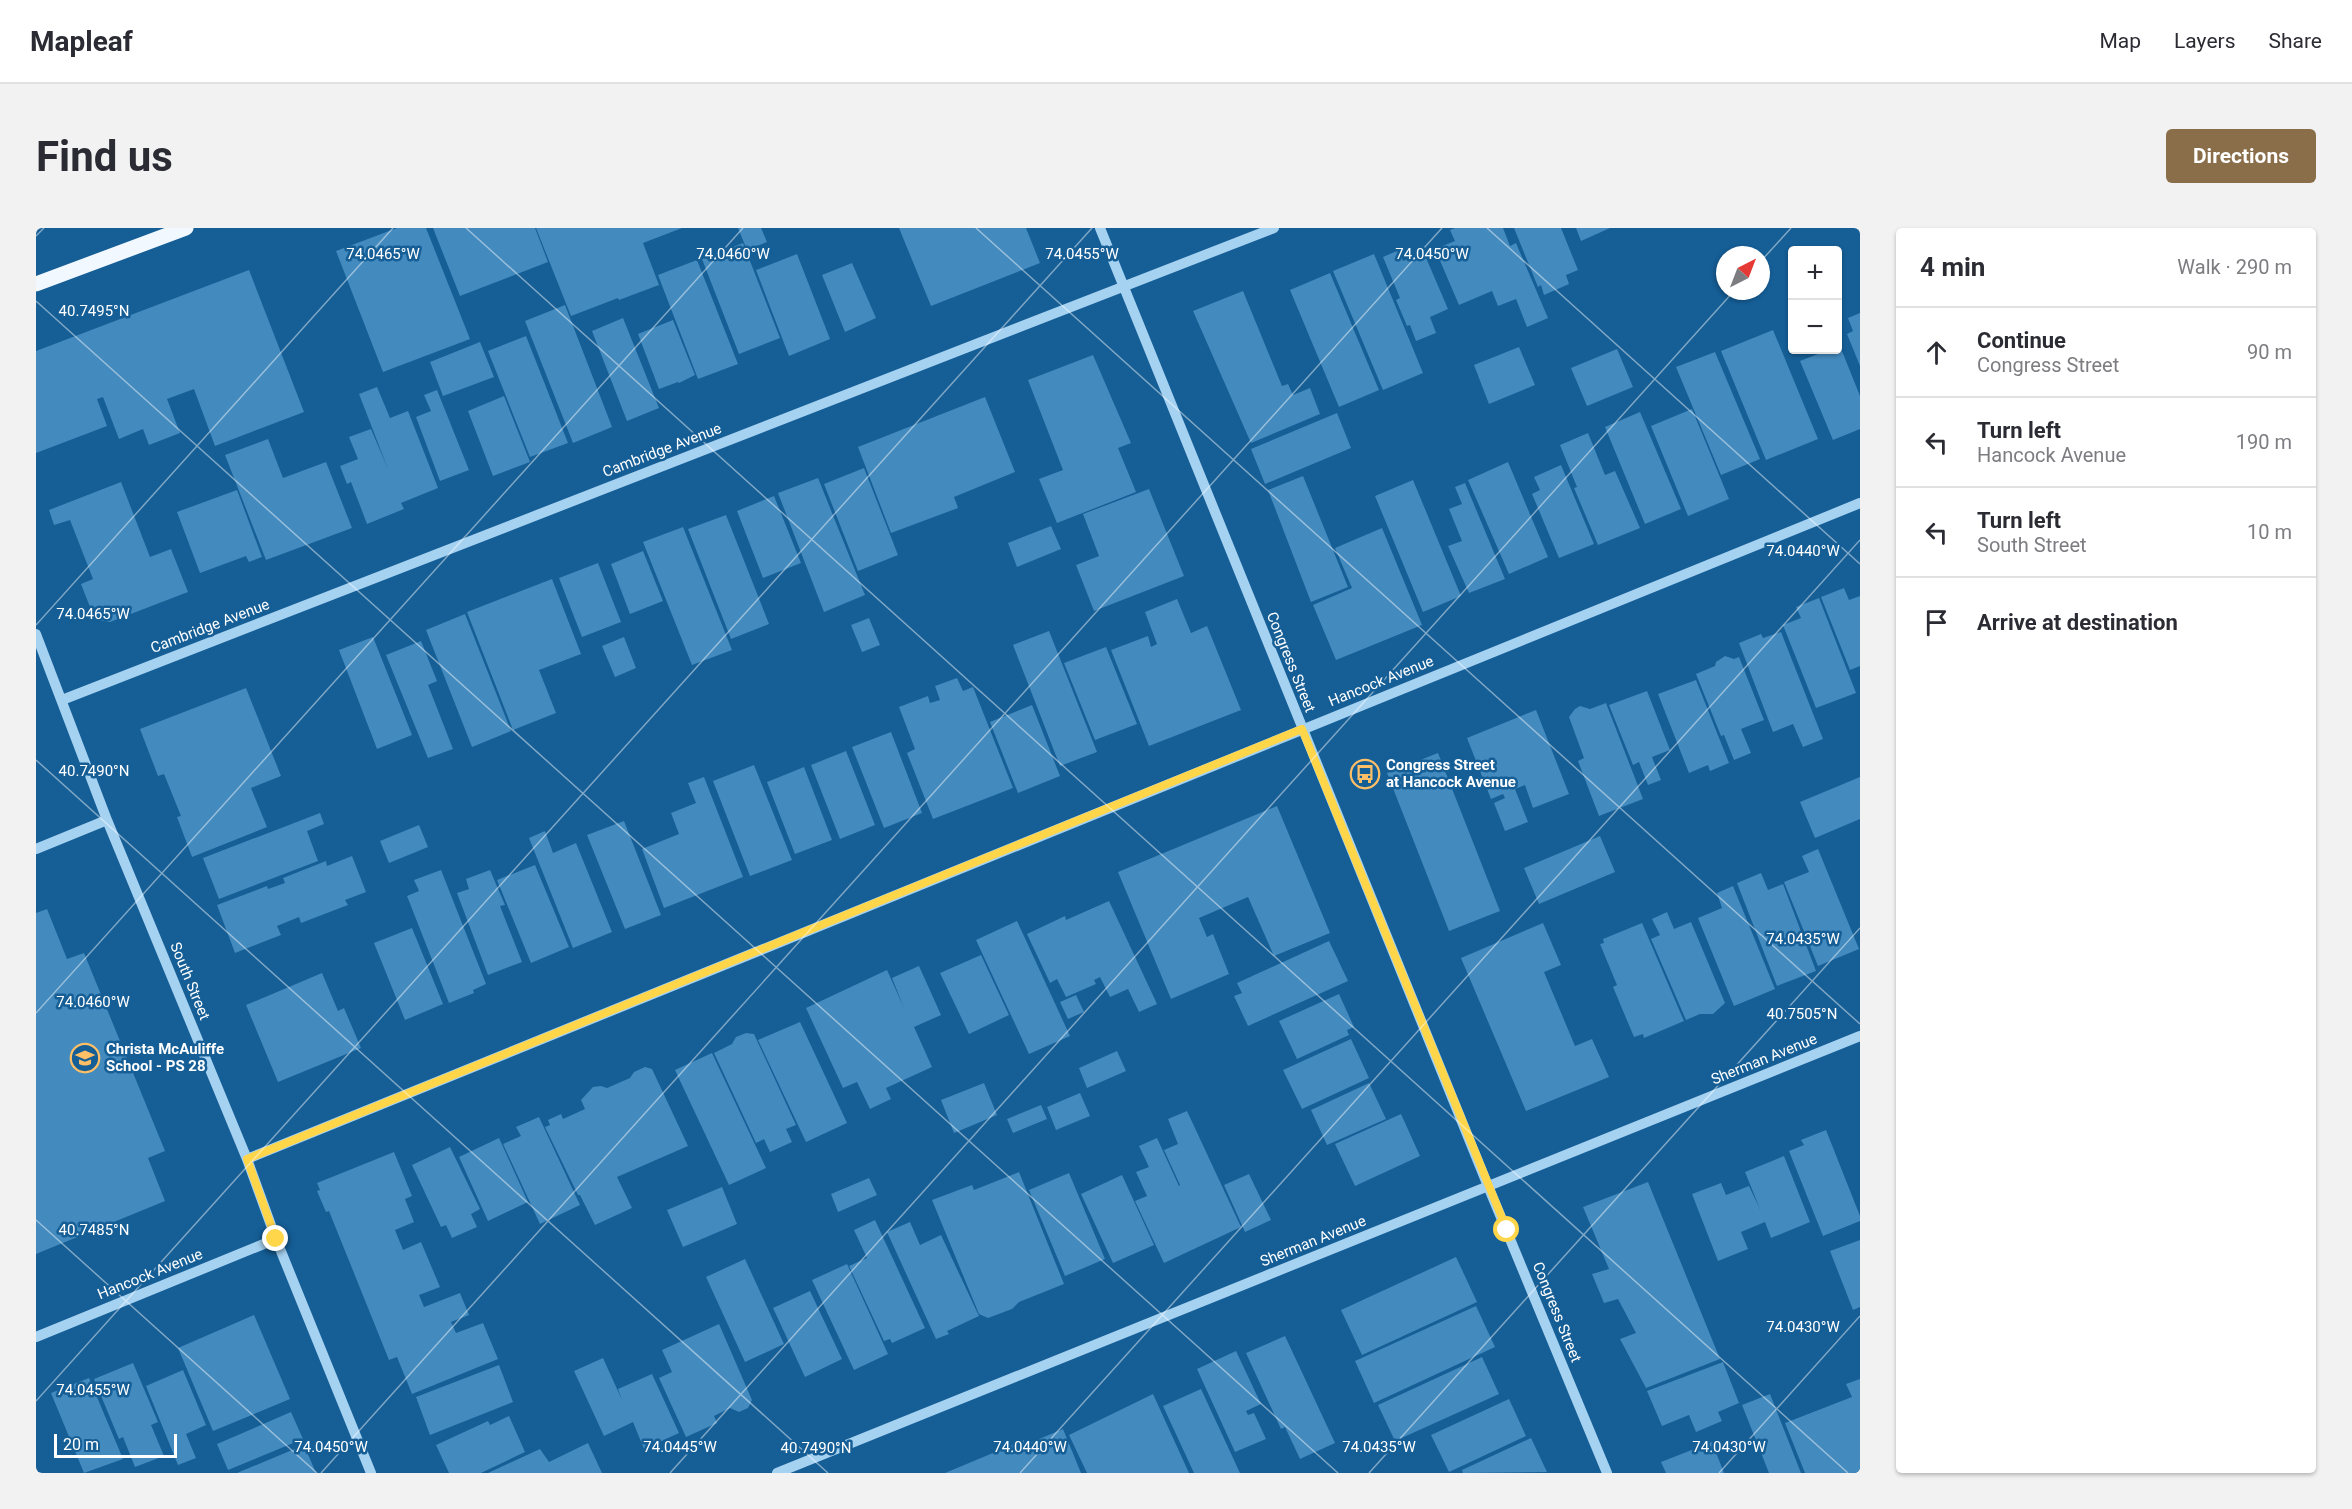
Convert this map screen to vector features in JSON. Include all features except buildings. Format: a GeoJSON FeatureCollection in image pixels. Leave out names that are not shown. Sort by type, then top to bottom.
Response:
{"type":"FeatureCollection","features":[{"type":"Feature","properties":{"kind":"main road"},"geometry":{"type":"LineString","coordinates":[[36,284],[186,228]]}},
{"type":"Feature","properties":{"kind":"street","name":"Congress Street"},"geometry":{"type":"LineString","coordinates":[[1100,228],[1488,1186],[1607,1473]]}},
{"type":"Feature","properties":{"kind":"street","name":"Cambridge Avenue"},"geometry":{"type":"LineString","coordinates":[[62,700],[1274,228]]}},
{"type":"Feature","properties":{"kind":"street","name":"Hancock Avenue"},"geometry":{"type":"LineString","coordinates":[[247,1159],[1860,503]]}},
{"type":"Feature","properties":{"kind":"street","name":"South Street"},"geometry":{"type":"LineString","coordinates":[[36,634],[107,820],[247,1159],[276,1239],[371,1473]]}},
{"type":"Feature","properties":{"kind":"street"},"geometry":{"type":"LineString","coordinates":[[36,849],[107,820]]}},
{"type":"Feature","properties":{"kind":"street","name":"Sherman Avenue"},"geometry":{"type":"LineString","coordinates":[[777,1473],[1860,1036]]}},
{"type":"Feature","properties":{"kind":"street","name":"Hancock Avenue"},"geometry":{"type":"LineString","coordinates":[[36,1337],[276,1239]]}},
{"type":"Feature","properties":{"kind":"place","name":"Congress Street at Hancock Avenue"},"geometry":{"type":"Point","coordinates":[1365,774]}},
{"type":"Feature","properties":{"kind":"place","name":"Christa McAuliffe School - PS 28"},"geometry":{"type":"Point","coordinates":[85,1058]}},
{"type":"Feature","properties":{"kind":"route"},"geometry":{"type":"LineString","coordinates":[[276,1239],[247,1159],[1302,729],[1507,1230]]}}]}
